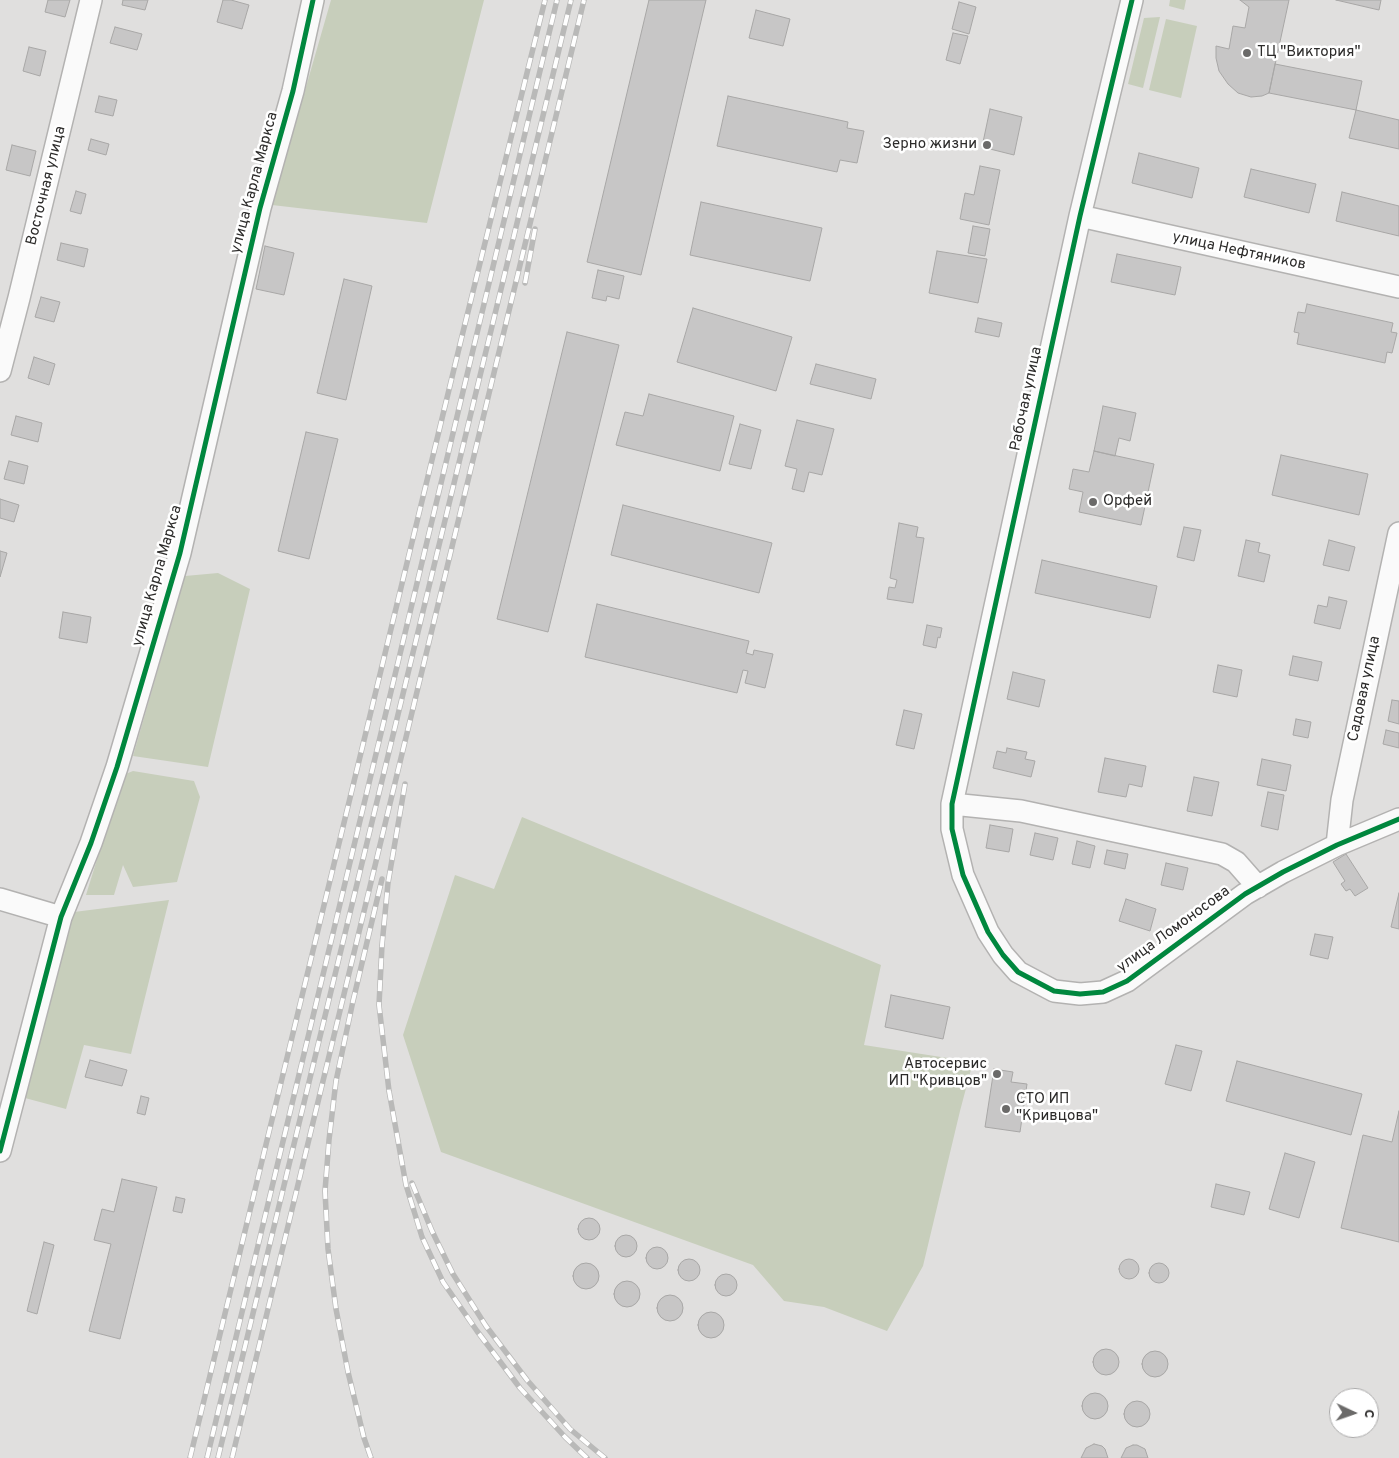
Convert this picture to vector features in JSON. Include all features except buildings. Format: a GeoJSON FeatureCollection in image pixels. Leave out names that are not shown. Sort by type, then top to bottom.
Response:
{"type":"FeatureCollection","features":[{"type":"Feature","properties":{"kind":"street","name":"Восточная улица"},"geometry":{"type":"LineString","coordinates":[[0,371],[20,298],[92,0]]}},
{"type":"Feature","properties":{"kind":"street","name":"улица Карла Маркса"},"geometry":{"type":"LineString","coordinates":[[0,1151],[61,917],[91,843],[117,767],[180,553],[260,208],[293,90],[313,0]]}},
{"type":"Feature","properties":{"kind":"street","name":"Рабочая улица"},"geometry":{"type":"LineString","coordinates":[[952,804],[1080,216],[1132,0]]}},
{"type":"Feature","properties":{"kind":"street","name":"улица Нефтяников"},"geometry":{"type":"LineString","coordinates":[[1080,216],[1399,287]]}},
{"type":"Feature","properties":{"kind":"street","name":"Садовая улица"},"geometry":{"type":"LineString","coordinates":[[1337,846],[1342,800],[1398,539]]}},
{"type":"Feature","properties":{"kind":"street"},"geometry":{"type":"LineString","coordinates":[[952,804],[1021,811],[1222,854],[1236,862],[1258,887]]}},
{"type":"Feature","properties":{"kind":"street","name":"улица Ломоносова"},"geometry":{"type":"LineString","coordinates":[[952,804],[952,829],[963,875],[988,932],[1003,955],[1018,972],[1054,992],[1080,994],[1103,992],[1127,981],[1245,894],[1337,846],[1399,819]]}},
{"type":"Feature","properties":{"kind":"street"},"geometry":{"type":"LineString","coordinates":[[0,899],[61,917]]}},
{"type":"Feature","properties":{"kind":"green space"},"geometry":{"type":"Polygon","coordinates":[[[331,0],[484,0],[427,223],[272,205],[331,0]]]}},
{"type":"Feature","properties":{"kind":"green space"},"geometry":{"type":"Polygon","coordinates":[[[1170,0],[1186,0],[1184,10],[1169,6],[1170,0]]]}},
{"type":"Feature","properties":{"kind":"green space"},"geometry":{"type":"Polygon","coordinates":[[[1160,17],[1143,88],[1128,84],[1144,18],[1160,17]]]}},
{"type":"Feature","properties":{"kind":"green space"},"geometry":{"type":"Polygon","coordinates":[[[1166,19],[1197,26],[1181,98],[1149,90],[1166,19]]]}},
{"type":"Feature","properties":{"kind":"green space"},"geometry":{"type":"Polygon","coordinates":[[[218,573],[250,589],[208,767],[133,756],[185,576],[218,573]]]}},
{"type":"Feature","properties":{"kind":"green space"},"geometry":{"type":"Polygon","coordinates":[[[133,771],[194,781],[200,797],[177,882],[133,887],[123,865],[114,895],[86,895],[123,775],[133,771]]]}},
{"type":"Feature","properties":{"kind":"green space"},"geometry":{"type":"Polygon","coordinates":[[[522,817],[881,965],[864,1045],[973,1062],[923,1266],[887,1331],[824,1307],[784,1301],[753,1265],[441,1152],[403,1035],[455,875],[494,889],[522,817]]]}},
{"type":"Feature","properties":{"kind":"green space"},"geometry":{"type":"Polygon","coordinates":[[[169,900],[131,1054],[84,1045],[66,1109],[25,1098],[74,912],[169,900]]]}},
{"type":"Feature","properties":{"kind":"railway"},"geometry":{"type":"LineString","coordinates":[[190,1458],[545,0]]}},
{"type":"Feature","properties":{"kind":"railway"},"geometry":{"type":"LineString","coordinates":[[207,1458],[557,0]]}},
{"type":"Feature","properties":{"kind":"railway"},"geometry":{"type":"LineString","coordinates":[[218,1458],[571,0]]}},
{"type":"Feature","properties":{"kind":"railway"},"geometry":{"type":"LineString","coordinates":[[232,1458],[584,0]]}},
{"type":"Feature","properties":{"kind":"railway"},"geometry":{"type":"LineString","coordinates":[[525,283],[535,229]]}},
{"type":"Feature","properties":{"kind":"railway"},"geometry":{"type":"LineString","coordinates":[[405,784],[388,883],[379,1005],[389,1091],[406,1185],[422,1237],[443,1282],[520,1388],[587,1458]]}},
{"type":"Feature","properties":{"kind":"railway"},"geometry":{"type":"LineString","coordinates":[[371,1458],[364,1438],[348,1372],[336,1309],[328,1249],[325,1191],[336,1081],[382,879]]}},
{"type":"Feature","properties":{"kind":"railway"},"geometry":{"type":"LineString","coordinates":[[412,1183],[453,1274],[486,1326],[527,1380],[570,1429],[605,1458]]}},
{"type":"Feature","properties":{"kind":"cycle path"},"geometry":{"type":"LineString","coordinates":[[0,1151],[61,917],[91,843],[117,767],[180,553],[260,208],[293,91],[313,0]]}},
{"type":"Feature","properties":{"kind":"cycle path"},"geometry":{"type":"LineString","coordinates":[[1132,0],[1080,216],[952,804],[952,829],[963,875],[988,932],[1003,955],[1018,972],[1054,991],[1080,994],[1103,992],[1127,981],[1245,894],[1283,872],[1337,845],[1399,819]]}},
{"type":"Feature","properties":{"kind":"place","name":"ТЦ \"Виктория\""},"geometry":{"type":"Point","coordinates":[1247,53]}},
{"type":"Feature","properties":{"kind":"place","name":"Зерно жизни"},"geometry":{"type":"Point","coordinates":[987,145]}},
{"type":"Feature","properties":{"kind":"place","name":"Орфей"},"geometry":{"type":"Point","coordinates":[1093,502]}},
{"type":"Feature","properties":{"kind":"place","name":"Автосервис ИП \"Кривцов\""},"geometry":{"type":"Point","coordinates":[997,1074]}},
{"type":"Feature","properties":{"kind":"place","name":"СТО ИП \"Кривцова\""},"geometry":{"type":"Point","coordinates":[1006,1109]}}]}
